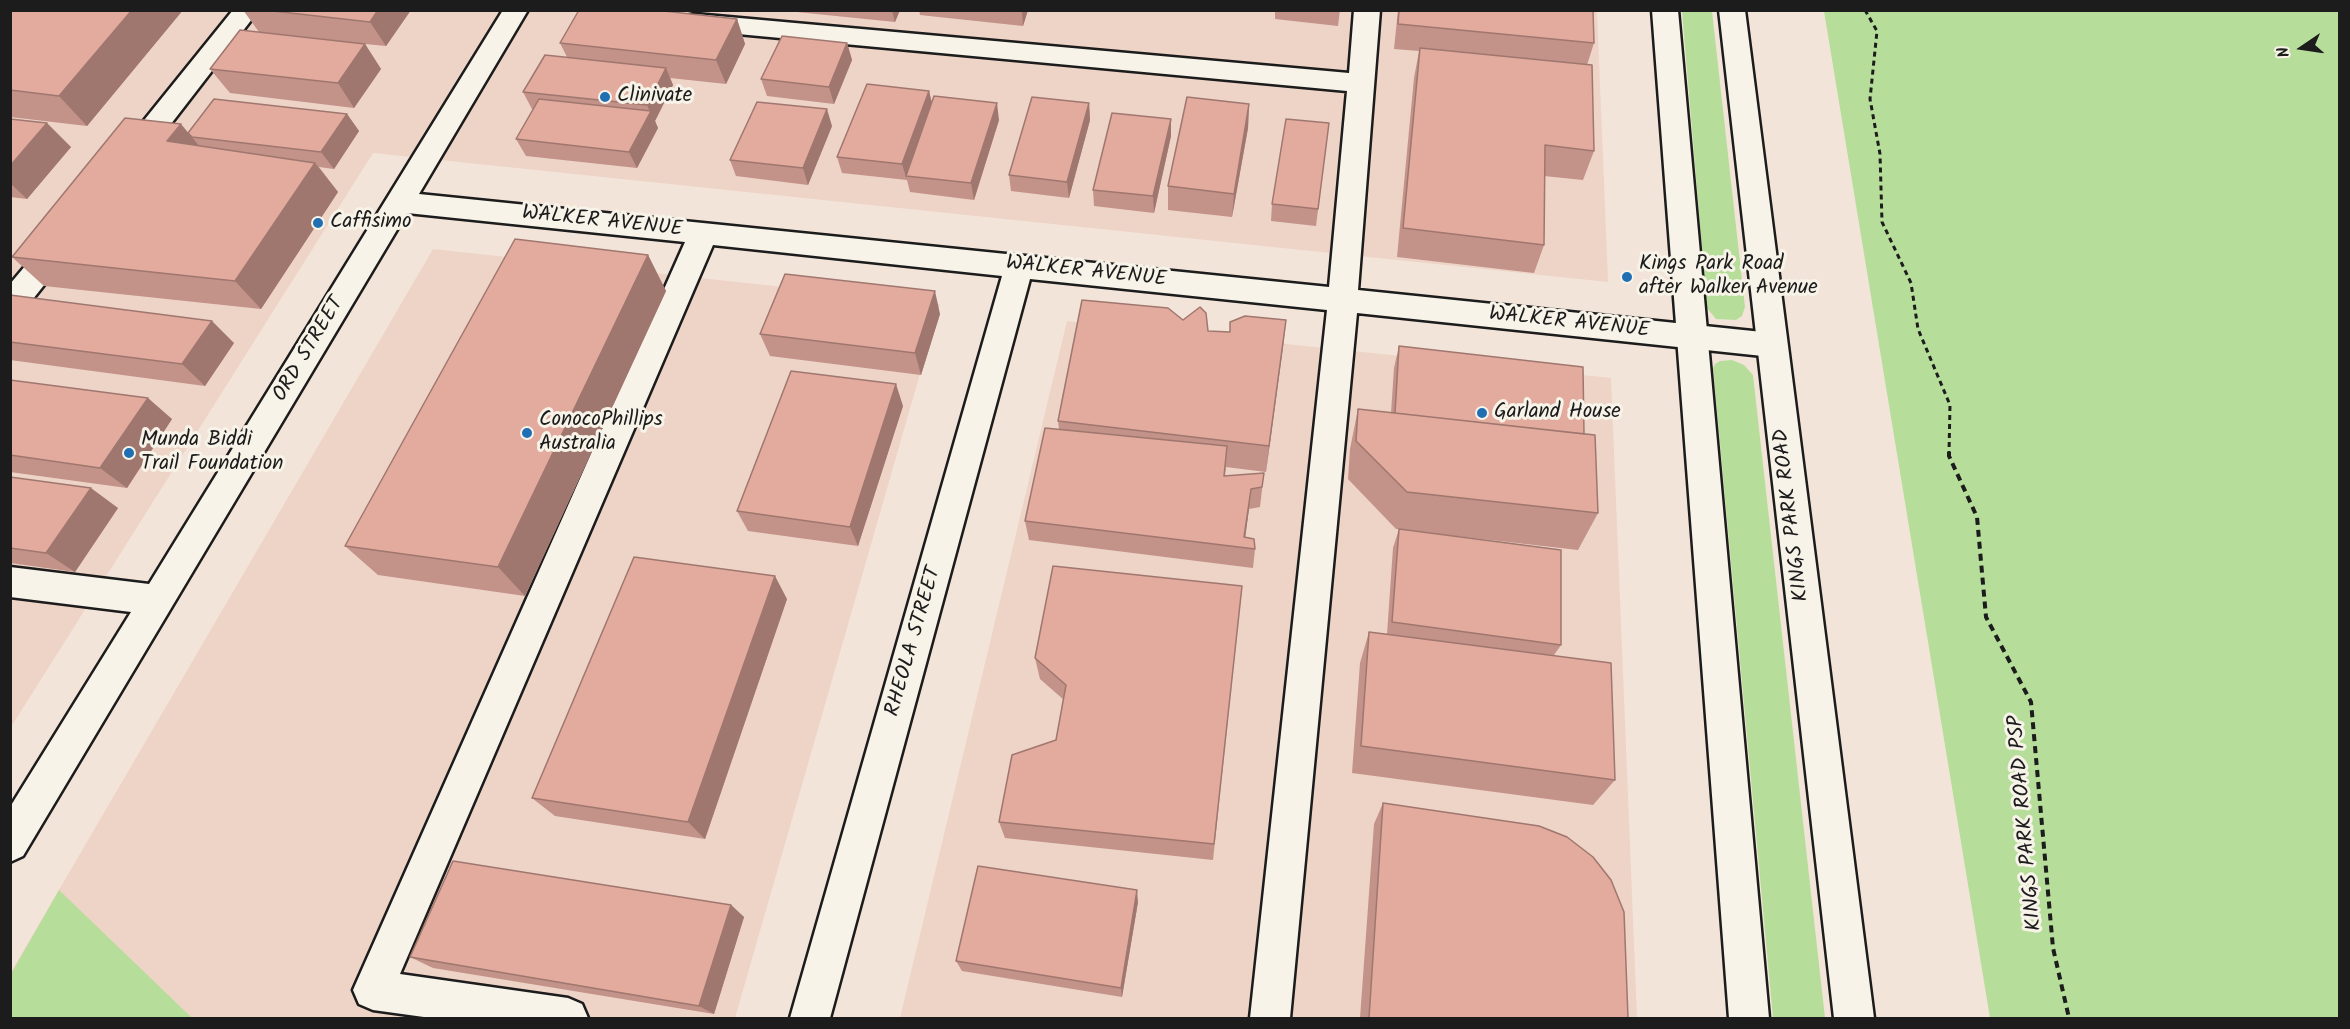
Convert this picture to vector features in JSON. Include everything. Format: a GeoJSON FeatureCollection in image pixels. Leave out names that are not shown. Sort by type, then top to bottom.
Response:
{"type":"FeatureCollection","features":[{"type":"Feature","properties":{"kind":"street"},"geometry":{"type":"LineString","coordinates":[[114,177],[247,10]]}},
{"type":"Feature","properties":{"kind":"street","name":"ORD STREET"},"geometry":{"type":"LineString","coordinates":[[10,843],[516,10]]}},
{"type":"Feature","properties":{"kind":"street"},"geometry":{"type":"LineString","coordinates":[[1270,1018],[1344,300],[1367,10]]}},
{"type":"Feature","properties":{"kind":"street"},"geometry":{"type":"LineString","coordinates":[[1665,10],[1749,1018]]}},
{"type":"Feature","properties":{"kind":"street","name":"KINGS PARK ROAD"},"geometry":{"type":"LineString","coordinates":[[1732,10],[1854,1018]]}},
{"type":"Feature","properties":{"kind":"street"},"geometry":{"type":"LineString","coordinates":[[669,19],[1361,83]]}},
{"type":"Feature","properties":{"kind":"street","name":"WALKER AVENUE"},"geometry":{"type":"LineString","coordinates":[[400,202],[1772,345]]}},
{"type":"Feature","properties":{"kind":"street"},"geometry":{"type":"LineString","coordinates":[[10,306],[77,223]]}},
{"type":"Feature","properties":{"kind":"street"},"geometry":{"type":"LineString","coordinates":[[568,1018],[373,990],[704,233]]}},
{"type":"Feature","properties":{"kind":"street","name":"RHEOLA STREET"},"geometry":{"type":"LineString","coordinates":[[810,1018],[1019,266]]}},
{"type":"Feature","properties":{"kind":"street"},"geometry":{"type":"LineString","coordinates":[[10,582],[157,600]]}},
{"type":"Feature","properties":{"kind":"path","name":"KINGS PARK ROAD PSP"},"geometry":{"type":"LineString","coordinates":[[1865,10],[1877,31],[1870,99],[1880,154],[1882,222],[1911,283],[1918,329],[1950,405],[1949,456],[1977,517],[1986,617],[2031,702],[2053,948],[2069,1018]]}},
{"type":"Feature","properties":{"kind":"shaded area"},"geometry":{"type":"Polygon","coordinates":[[[11,11],[1597,11],[1608,282],[373,153],[11,727],[11,11]]]}},
{"type":"Feature","properties":{"kind":"shaded area"},"geometry":{"type":"Polygon","coordinates":[[[433,249],[940,304],[735,1018],[11,1018],[11,972],[433,249]]]}},
{"type":"Feature","properties":{"kind":"shaded area"},"geometry":{"type":"Polygon","coordinates":[[[1067,321],[1611,378],[1637,1018],[900,1018],[1067,321]]]}},
{"type":"Feature","properties":{"kind":"green space"},"geometry":{"type":"Polygon","coordinates":[[[1682,11],[1712,11],[1745,307],[1742,316],[1736,320],[1716,319],[1707,308],[1682,11]]]}},
{"type":"Feature","properties":{"kind":"green space"},"geometry":{"type":"Polygon","coordinates":[[[1824,11],[2339,11],[2339,1018],[1990,1018],[1824,11]]]}},
{"type":"Feature","properties":{"kind":"green space"},"geometry":{"type":"Polygon","coordinates":[[[1732,360],[1744,365],[1753,375],[1825,1018],[1773,1018],[1713,368],[1720,361],[1732,360]]]}},
{"type":"Feature","properties":{"kind":"green space"},"geometry":{"type":"Polygon","coordinates":[[[59,890],[192,1018],[11,1018],[11,974],[59,890]]]}},
{"type":"Feature","properties":{"kind":"building"},"geometry":{"type":"Polygon","coordinates":[[[10,10],[132,10],[59,96],[10,90],[10,10]]]}},
{"type":"Feature","properties":{"kind":"building"},"geometry":{"type":"Polygon","coordinates":[[[264,10],[378,10],[370,22],[264,10]]]}},
{"type":"Feature","properties":{"kind":"building"},"geometry":{"type":"Polygon","coordinates":[[[579,10],[654,10],[737,19],[716,60],[560,43],[579,10]]]}},
{"type":"Feature","properties":{"kind":"building"},"geometry":{"type":"Polygon","coordinates":[[[1399,10],[1593,10],[1594,43],[1398,24],[1399,10]]]}},
{"type":"Feature","properties":{"kind":"building"},"geometry":{"type":"Polygon","coordinates":[[[240,30],[365,44],[338,83],[210,69],[240,30]]]}},
{"type":"Feature","properties":{"kind":"building"},"geometry":{"type":"Polygon","coordinates":[[[782,36],[847,43],[829,87],[761,79],[782,36]]]}},
{"type":"Feature","properties":{"kind":"building"},"geometry":{"type":"Polygon","coordinates":[[[1420,48],[1592,65],[1594,151],[1545,145],[1544,245],[1403,228],[1420,48]]]}},
{"type":"Feature","properties":{"kind":"building"},"geometry":{"type":"Polygon","coordinates":[[[545,55],[666,68],[647,105],[523,92],[545,55]]]}},
{"type":"Feature","properties":{"kind":"building"},"geometry":{"type":"Polygon","coordinates":[[[867,84],[929,91],[902,164],[837,157],[867,84]]]}},
{"type":"Feature","properties":{"kind":"building"},"geometry":{"type":"Polygon","coordinates":[[[934,96],[997,103],[971,183],[906,176],[934,96]]]}},
{"type":"Feature","properties":{"kind":"building"},"geometry":{"type":"Polygon","coordinates":[[[1032,97],[1089,103],[1067,182],[1009,175],[1032,97]]]}},
{"type":"Feature","properties":{"kind":"building"},"geometry":{"type":"Polygon","coordinates":[[[1187,97],[1249,104],[1234,194],[1168,186],[1187,97]]]}},
{"type":"Feature","properties":{"kind":"building"},"geometry":{"type":"Polygon","coordinates":[[[214,99],[347,114],[321,152],[192,137],[188,133],[214,99]]]}},
{"type":"Feature","properties":{"kind":"building"},"geometry":{"type":"Polygon","coordinates":[[[539,99],[651,111],[629,152],[516,139],[539,99]]]}},
{"type":"Feature","properties":{"kind":"building"},"geometry":{"type":"Polygon","coordinates":[[[757,102],[827,109],[803,168],[730,160],[757,102]]]}},
{"type":"Feature","properties":{"kind":"building"},"geometry":{"type":"Polygon","coordinates":[[[1112,113],[1171,119],[1153,196],[1093,190],[1112,113]]]}},
{"type":"Feature","properties":{"kind":"building"},"geometry":{"type":"Polygon","coordinates":[[[125,118],[181,124],[167,141],[315,163],[235,281],[12,257],[125,118]]]}},
{"type":"Feature","properties":{"kind":"building"},"geometry":{"type":"Polygon","coordinates":[[[10,119],[47,123],[10,166],[10,119]]]}},
{"type":"Feature","properties":{"kind":"building"},"geometry":{"type":"Polygon","coordinates":[[[1286,119],[1329,123],[1318,209],[1272,204],[1286,119]]]}},
{"type":"Feature","properties":{"kind":"building","name":"ConocoPhillips Australia"},"geometry":{"type":"Polygon","coordinates":[[[515,239],[648,255],[498,567],[345,546],[515,239]]]}},
{"type":"Feature","properties":{"kind":"building"},"geometry":{"type":"Polygon","coordinates":[[[785,274],[935,291],[915,353],[760,334],[785,274]]]}},
{"type":"Feature","properties":{"kind":"building"},"geometry":{"type":"Polygon","coordinates":[[[10,295],[212,321],[182,364],[10,342],[10,295]]]}},
{"type":"Feature","properties":{"kind":"building"},"geometry":{"type":"Polygon","coordinates":[[[1082,300],[1168,308],[1183,320],[1200,307],[1206,313],[1208,331],[1230,332],[1230,322],[1245,316],[1286,320],[1269,446],[1058,421],[1082,300]]]}},
{"type":"Feature","properties":{"kind":"building","name":"Garland House"},"geometry":{"type":"Polygon","coordinates":[[[1399,346],[1583,367],[1584,434],[1395,413],[1399,346]]]}},
{"type":"Feature","properties":{"kind":"building"},"geometry":{"type":"Polygon","coordinates":[[[791,371],[896,384],[850,527],[737,511],[791,371]]]}},
{"type":"Feature","properties":{"kind":"building"},"geometry":{"type":"Polygon","coordinates":[[[10,380],[148,398],[100,468],[10,455],[10,380]]]}},
{"type":"Feature","properties":{"kind":"building"},"geometry":{"type":"Polygon","coordinates":[[[1358,409],[1595,435],[1598,513],[1407,492],[1356,441],[1358,409]]]}},
{"type":"Feature","properties":{"kind":"building"},"geometry":{"type":"Polygon","coordinates":[[[1045,428],[1227,446],[1224,476],[1264,473],[1262,487],[1251,489],[1244,537],[1254,539],[1255,549],[1025,521],[1045,428]]]}},
{"type":"Feature","properties":{"kind":"building"},"geometry":{"type":"Polygon","coordinates":[[[10,477],[91,488],[46,553],[10,548],[10,477]]]}},
{"type":"Feature","properties":{"kind":"building"},"geometry":{"type":"Polygon","coordinates":[[[1399,529],[1561,550],[1561,645],[1392,622],[1399,529]]]}},
{"type":"Feature","properties":{"kind":"building"},"geometry":{"type":"Polygon","coordinates":[[[634,557],[775,576],[688,822],[532,798],[634,557]]]}},
{"type":"Feature","properties":{"kind":"building"},"geometry":{"type":"Polygon","coordinates":[[[1053,566],[1242,586],[1214,844],[999,822],[1012,755],[1056,740],[1066,685],[1035,658],[1053,566]]]}},
{"type":"Feature","properties":{"kind":"building"},"geometry":{"type":"Polygon","coordinates":[[[1369,632],[1611,663],[1615,780],[1361,746],[1369,632]]]}},
{"type":"Feature","properties":{"kind":"building"},"geometry":{"type":"Polygon","coordinates":[[[1383,803],[1539,826],[1567,837],[1593,857],[1611,880],[1624,912],[1628,1018],[1369,1018],[1383,803]]]}},
{"type":"Feature","properties":{"kind":"building"},"geometry":{"type":"Polygon","coordinates":[[[453,861],[731,905],[699,1006],[410,957],[453,861]]]}},
{"type":"Feature","properties":{"kind":"building"},"geometry":{"type":"Polygon","coordinates":[[[978,866],[1137,890],[1121,988],[956,961],[978,866]]]}},
{"type":"Feature","properties":{"kind":"place","name":"Clinivate"},"geometry":{"type":"Point","coordinates":[605,97]}},
{"type":"Feature","properties":{"kind":"place","name":"Caffisimo"},"geometry":{"type":"Point","coordinates":[318,223]}},
{"type":"Feature","properties":{"kind":"place","name":"Kings Park Road after Walker Avenue"},"geometry":{"type":"Point","coordinates":[1627,277]}},
{"type":"Feature","properties":{"kind":"place","name":"Garland House"},"geometry":{"type":"Point","coordinates":[1482,413]}},
{"type":"Feature","properties":{"kind":"place","name":"ConocoPhillips Australia"},"geometry":{"type":"Point","coordinates":[527,433]}},
{"type":"Feature","properties":{"kind":"place","name":"Munda Biddi Trail Foundation"},"geometry":{"type":"Point","coordinates":[129,453]}}]}
